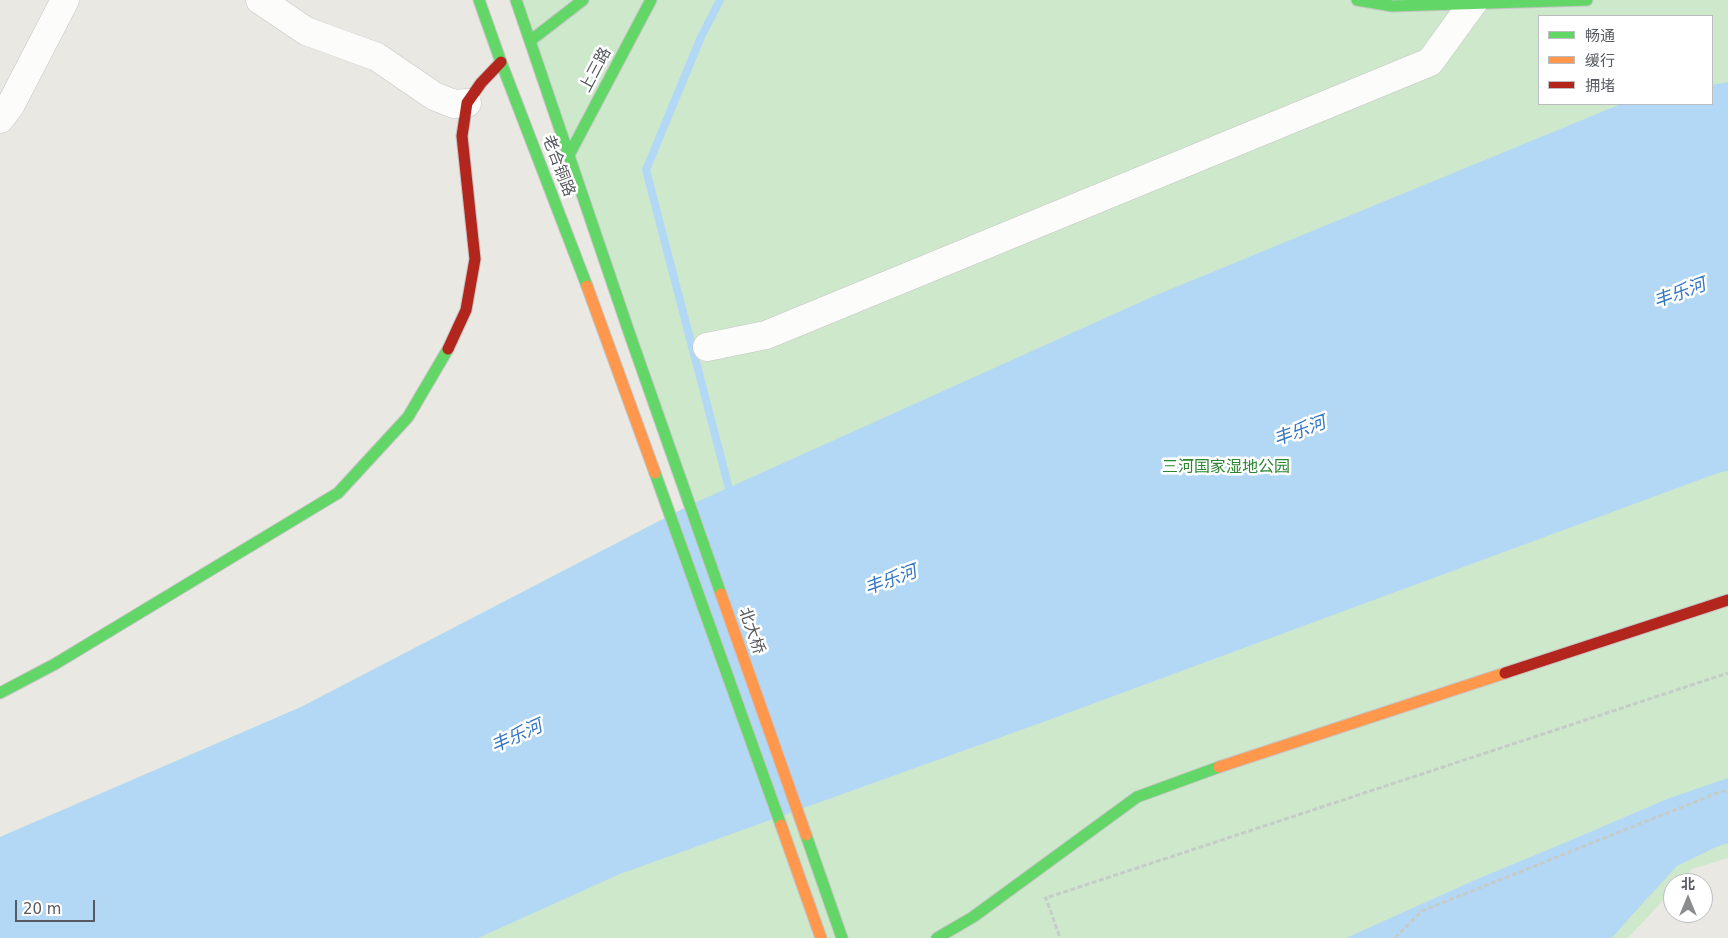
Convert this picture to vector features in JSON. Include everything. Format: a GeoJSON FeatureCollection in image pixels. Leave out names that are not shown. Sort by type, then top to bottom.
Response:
{"type":"FeatureCollection","features":[{"type":"Feature","properties":{"kind":"main road","name":"老合铜路"},"geometry":{"type":"LineString","coordinates":[[479,0],[609,343],[821,938]]}},
{"type":"Feature","properties":{"kind":"main road","name":"老合铜路"},"geometry":{"type":"LineString","coordinates":[[516,0],[630,335]]}},
{"type":"Feature","properties":{"kind":"main road"},"geometry":{"type":"LineString","coordinates":[[530,41],[583,0]]}},
{"type":"Feature","properties":{"kind":"main road","name":"上三路"},"geometry":{"type":"LineString","coordinates":[[569,155],[651,0]]}},
{"type":"Feature","properties":{"kind":"main road"},"geometry":{"type":"LineString","coordinates":[[1357,0],[1392,6],[1587,0]]}},
{"type":"Feature","properties":{"kind":"main road"},"geometry":{"type":"LineString","coordinates":[[0,693],[54,664],[168,597],[212,568],[338,492],[408,417],[444,359],[466,310],[475,259],[462,136],[467,103],[481,83],[501,62]]}},
{"type":"Feature","properties":{"kind":"main road","name":"北大桥"},"geometry":{"type":"LineString","coordinates":[[630,335],[842,938]]}},
{"type":"Feature","properties":{"kind":"main road"},"geometry":{"type":"LineString","coordinates":[[937,938],[973,916],[1137,797],[1193,775],[1728,600]]}},
{"type":"Feature","properties":{"kind":"street"},"geometry":{"type":"LineString","coordinates":[[0,119],[10,106],[65,0]]}},
{"type":"Feature","properties":{"kind":"street"},"geometry":{"type":"LineString","coordinates":[[260,0],[306,31],[377,57],[434,96],[454,104],[467,103]]}},
{"type":"Feature","properties":{"kind":"street"},"geometry":{"type":"LineString","coordinates":[[707,347],[766,335],[1430,62],[1474,2]]}},
{"type":"Feature","properties":{"kind":"path"},"geometry":{"type":"LineString","coordinates":[[1046,898],[1728,673]]}},
{"type":"Feature","properties":{"kind":"path"},"geometry":{"type":"LineString","coordinates":[[1395,938],[1422,911],[1716,793],[1728,790]]}},
{"type":"Feature","properties":{"kind":"green space","name":"三河国家湿地公园"},"geometry":{"type":"Polygon","coordinates":[[[516,0],[1728,0],[1728,858],[1692,869],[1688,873],[1663,873],[1663,901],[1628,938],[0,938],[0,837],[301,707],[690,505],[516,0]]]}},
{"type":"Feature","properties":{"kind":"water","name":"丰乐河"},"geometry":{"type":"Polygon","coordinates":[[[1728,82],[1728,471],[1718,473],[1046,721],[620,874],[478,938],[0,938],[0,837],[301,707],[690,505],[1154,296],[1619,105],[1713,105],[1713,85],[1728,82]]]}},
{"type":"Feature","properties":{"kind":"water"},"geometry":{"type":"Polygon","coordinates":[[[1728,778],[1728,843],[1677,866],[1671,873],[1663,873],[1663,881],[1612,938],[1346,938],[1475,880],[1667,799],[1728,778]]]}},
{"type":"Feature","properties":{"kind":"waterway"},"geometry":{"type":"LineString","coordinates":[[720,0],[701,37],[646,170],[731,496]]}},
{"type":"Feature","properties":{"kind":"traffic: fast"},"geometry":{"type":"LineString","coordinates":[[479,0],[587,286]]}},
{"type":"Feature","properties":{"kind":"traffic: fast"},"geometry":{"type":"LineString","coordinates":[[516,0],[630,335],[721,594]]}},
{"type":"Feature","properties":{"kind":"traffic: fast"},"geometry":{"type":"LineString","coordinates":[[530,41],[583,0]]}},
{"type":"Feature","properties":{"kind":"traffic: fast"},"geometry":{"type":"LineString","coordinates":[[569,155],[651,0]]}},
{"type":"Feature","properties":{"kind":"traffic: fast"},"geometry":{"type":"LineString","coordinates":[[1357,0],[1392,6],[1587,0]]}},
{"type":"Feature","properties":{"kind":"traffic: fast"},"geometry":{"type":"LineString","coordinates":[[0,693],[55,664],[338,493],[408,417],[448,349]]}},
{"type":"Feature","properties":{"kind":"traffic: fast"},"geometry":{"type":"LineString","coordinates":[[655,473],[781,825]]}},
{"type":"Feature","properties":{"kind":"traffic: fast"},"geometry":{"type":"LineString","coordinates":[[937,938],[973,917],[1137,797],[1219,767]]}},
{"type":"Feature","properties":{"kind":"traffic: fast"},"geometry":{"type":"LineString","coordinates":[[806,835],[842,938]]}},
{"type":"Feature","properties":{"kind":"traffic: slow"},"geometry":{"type":"LineString","coordinates":[[587,286],[655,473]]}},
{"type":"Feature","properties":{"kind":"traffic: slow"},"geometry":{"type":"LineString","coordinates":[[721,594],[806,835]]}},
{"type":"Feature","properties":{"kind":"traffic: slow"},"geometry":{"type":"LineString","coordinates":[[1219,767],[1505,673]]}},
{"type":"Feature","properties":{"kind":"traffic: slow"},"geometry":{"type":"LineString","coordinates":[[781,825],[821,938]]}},
{"type":"Feature","properties":{"kind":"traffic: jam"},"geometry":{"type":"LineString","coordinates":[[448,349],[466,310],[475,259],[462,136],[467,103],[481,83],[501,62]]}},
{"type":"Feature","properties":{"kind":"traffic: jam"},"geometry":{"type":"LineString","coordinates":[[1505,673],[1728,600]]}}]}
